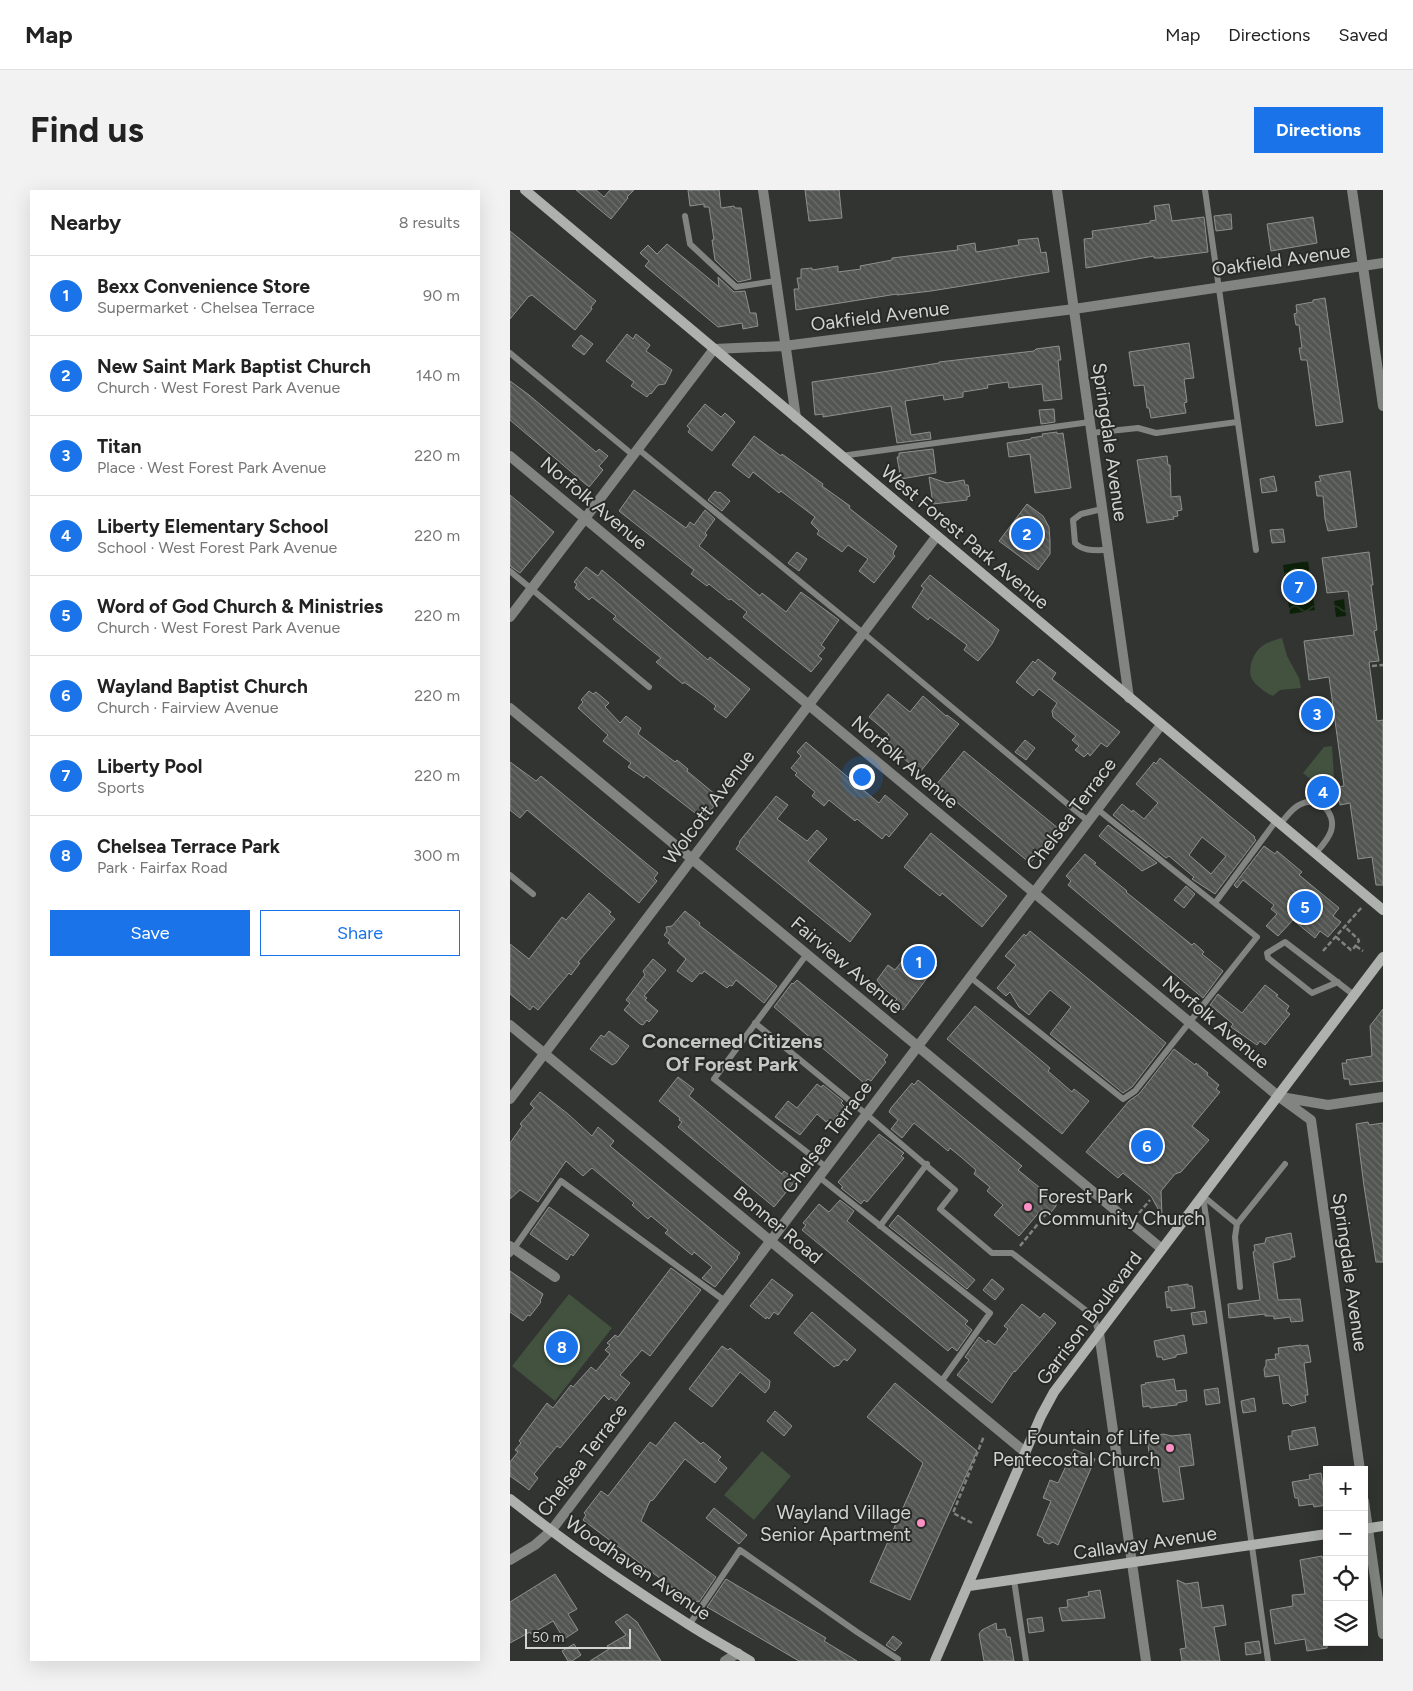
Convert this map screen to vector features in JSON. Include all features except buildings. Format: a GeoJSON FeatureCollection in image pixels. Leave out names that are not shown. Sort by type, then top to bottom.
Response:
{"type":"FeatureCollection","features":[{"type":"Feature","properties":{"kind":"main road","name":"West Forest Park Avenue"},"geometry":{"type":"LineString","coordinates":[[525,190],[936,537],[1383,910]]}},
{"type":"Feature","properties":{"kind":"main road","name":"Garrison Boulevard"},"geometry":{"type":"LineString","coordinates":[[935,1661],[969,1586],[1025,1452],[1054,1392],[1383,957]]}},
{"type":"Feature","properties":{"kind":"main road","name":"Woodhaven Avenue"},"geometry":{"type":"LineString","coordinates":[[510,1499],[551,1532],[689,1625],[750,1661]]}},
{"type":"Feature","properties":{"kind":"main road"},"geometry":{"type":"LineString","coordinates":[[1368,1529],[1383,1526]]}},
{"type":"Feature","properties":{"kind":"main road","name":"Callaway Avenue"},"geometry":{"type":"LineString","coordinates":[[969,1586],[1323,1535]]}},
{"type":"Feature","properties":{"kind":"street"},"geometry":{"type":"LineString","coordinates":[[763,190],[784,346],[796,418]]}},
{"type":"Feature","properties":{"kind":"street","name":"Springdale Avenue"},"geometry":{"type":"LineString","coordinates":[[1057,190],[1129,698]]}},
{"type":"Feature","properties":{"kind":"street"},"geometry":{"type":"LineString","coordinates":[[1352,190],[1383,406]]}},
{"type":"Feature","properties":{"kind":"street","name":"Oakfield Avenue"},"geometry":{"type":"LineString","coordinates":[[714,349],[784,346],[1074,309],[1383,263]]}},
{"type":"Feature","properties":{"kind":"street"},"geometry":{"type":"LineString","coordinates":[[510,617],[714,349]]}},
{"type":"Feature","properties":{"kind":"street","name":"Norfolk Avenue"},"geometry":{"type":"LineString","coordinates":[[510,456],[1278,1096]]}},
{"type":"Feature","properties":{"kind":"street","name":"Wolcott Avenue"},"geometry":{"type":"LineString","coordinates":[[510,1099],[936,537]]}},
{"type":"Feature","properties":{"kind":"street","name":"Fairview Avenue"},"geometry":{"type":"LineString","coordinates":[[510,708],[1162,1249]]}},
{"type":"Feature","properties":{"kind":"street","name":"Chelsea Terrace"},"geometry":{"type":"LineString","coordinates":[[510,1560],[535,1545],[551,1532],[1161,724]]}},
{"type":"Feature","properties":{"kind":"street","name":"Bonner Road"},"geometry":{"type":"LineString","coordinates":[[510,1025],[1025,1452]]}},
{"type":"Feature","properties":{"kind":"street"},"geometry":{"type":"LineString","coordinates":[[1278,1096],[1328,1105],[1383,1097]]}},
{"type":"Feature","properties":{"kind":"street","name":"Springdale Avenue"},"geometry":{"type":"LineString","coordinates":[[1278,1096],[1311,1120],[1359,1466]]}},
{"type":"Feature","properties":{"kind":"street"},"geometry":{"type":"LineString","coordinates":[[511,1249],[555,1277]]}},
{"type":"Feature","properties":{"kind":"street"},"geometry":{"type":"LineString","coordinates":[[1100,1332],[1146,1661]]}},
{"type":"Feature","properties":{"kind":"street"},"geometry":{"type":"LineString","coordinates":[[1368,1541],[1383,1634]]}},
{"type":"Feature","properties":{"kind":"street"},"geometry":{"type":"LineString","coordinates":[[725,1661],[738,1654]]}},
{"type":"Feature","properties":{"kind":"lane"},"geometry":{"type":"LineString","coordinates":[[1205,190],[1256,550]]}},
{"type":"Feature","properties":{"kind":"lane"},"geometry":{"type":"LineString","coordinates":[[685,216],[690,244],[736,287],[775,281]]}},
{"type":"Feature","properties":{"kind":"lane"},"geometry":{"type":"LineString","coordinates":[[510,353],[863,633],[1088,821]]}},
{"type":"Feature","properties":{"kind":"lane"},"geometry":{"type":"LineString","coordinates":[[841,456],[1090,422]]}},
{"type":"Feature","properties":{"kind":"lane"},"geometry":{"type":"LineString","coordinates":[[1092,433],[1138,428],[1156,433],[1237,422]]}},
{"type":"Feature","properties":{"kind":"lane"},"geometry":{"type":"LineString","coordinates":[[1102,508],[1081,514],[1073,520],[1075,543],[1085,549],[1108,550]]}},
{"type":"Feature","properties":{"kind":"lane"},"geometry":{"type":"LineString","coordinates":[[510,571],[649,686]]}},
{"type":"Feature","properties":{"kind":"lane"},"geometry":{"type":"LineString","coordinates":[[1215,903],[1278,822],[1294,808],[1305,802],[1317,802],[1324,807],[1330,814],[1332,822],[1328,838],[1315,854]]}},
{"type":"Feature","properties":{"kind":"lane"},"geometry":{"type":"LineString","coordinates":[[970,977],[1123,1099],[1135,1091],[1257,937],[1097,809]]}},
{"type":"Feature","properties":{"kind":"lane"},"geometry":{"type":"LineString","coordinates":[[510,875],[533,894]]}},
{"type":"Feature","properties":{"kind":"lane"},"geometry":{"type":"LineString","coordinates":[[1338,982],[1312,993],[1268,958],[1267,953],[1285,942],[1338,982],[1354,995]]}},
{"type":"Feature","properties":{"kind":"lane"},"geometry":{"type":"LineString","coordinates":[[806,954],[714,1078],[826,1167]]}},
{"type":"Feature","properties":{"kind":"lane"},"geometry":{"type":"LineString","coordinates":[[755,1024],[927,1164],[955,1190],[940,1209],[992,1252],[1012,1253],[1093,1315],[1100,1332]]}},
{"type":"Feature","properties":{"kind":"lane"},"geometry":{"type":"LineString","coordinates":[[880,1226],[927,1164]]}},
{"type":"Feature","properties":{"kind":"lane"},"geometry":{"type":"LineString","coordinates":[[1240,1287],[1235,1237],[1237,1224],[1284,1164]]}},
{"type":"Feature","properties":{"kind":"lane"},"geometry":{"type":"LineString","coordinates":[[818,1177],[990,1313],[941,1382]]}},
{"type":"Feature","properties":{"kind":"lane"},"geometry":{"type":"LineString","coordinates":[[511,1249],[561,1181],[725,1301]]}},
{"type":"Feature","properties":{"kind":"lane"},"geometry":{"type":"LineString","coordinates":[[1203,1196],[1237,1224]]}},
{"type":"Feature","properties":{"kind":"lane"},"geometry":{"type":"LineString","coordinates":[[1203,1196],[1268,1661]]}},
{"type":"Feature","properties":{"kind":"lane"},"geometry":{"type":"LineString","coordinates":[[689,1625],[740,1550],[898,1659]]}},
{"type":"Feature","properties":{"kind":"lane"},"geometry":{"type":"LineString","coordinates":[[1014,1580],[1026,1661]]}},
{"type":"Feature","properties":{"kind":"path"},"geometry":{"type":"LineString","coordinates":[[1372,666],[1383,665]]}},
{"type":"Feature","properties":{"kind":"path"},"geometry":{"type":"LineString","coordinates":[[1323,952],[1362,907]]}},
{"type":"Feature","properties":{"kind":"path"},"geometry":{"type":"LineString","coordinates":[[1336,937],[1351,950],[1360,941],[1344,926]]}},
{"type":"Feature","properties":{"kind":"path"},"geometry":{"type":"LineString","coordinates":[[1356,946],[1363,951]]}},
{"type":"Feature","properties":{"kind":"path"},"geometry":{"type":"LineString","coordinates":[[1139,1213],[1150,1200]]}},
{"type":"Feature","properties":{"kind":"path"},"geometry":{"type":"LineString","coordinates":[[1020,1246],[1046,1214]]}},
{"type":"Feature","properties":{"kind":"path"},"geometry":{"type":"LineString","coordinates":[[1024,1230],[1029,1234]]}},
{"type":"Feature","properties":{"kind":"path"},"geometry":{"type":"LineString","coordinates":[[972,1523],[953,1513],[984,1436]]}},
{"type":"Feature","properties":{"kind":"shaded area"},"geometry":{"type":"Polygon","coordinates":[[[1282,638],[1287,656],[1299,678],[1301,688],[1280,690],[1273,696],[1254,682],[1250,671],[1258,650],[1268,642],[1282,638]]]}},
{"type":"Feature","properties":{"kind":"shaded area"},"geometry":{"type":"Polygon","coordinates":[[[1332,746],[1334,778],[1332,781],[1315,783],[1303,773],[1324,747],[1332,746]]]}},
{"type":"Feature","properties":{"kind":"shaded area"},"geometry":{"type":"Polygon","coordinates":[[[569,1294],[612,1328],[555,1401],[512,1366],[569,1294]]]}},
{"type":"Feature","properties":{"kind":"shaded area"},"geometry":{"type":"Polygon","coordinates":[[[762,1451],[791,1476],[754,1520],[724,1495],[762,1451]]]}},
{"type":"Feature","properties":{"kind":"water"},"geometry":{"type":"Polygon","coordinates":[[[1308,561],[1315,610],[1290,614],[1283,565],[1308,561]]]}},
{"type":"Feature","properties":{"kind":"water"},"geometry":{"type":"Polygon","coordinates":[[[1344,599],[1346,616],[1336,617],[1334,601],[1344,599]]]}},
{"type":"Feature","properties":{"kind":"place","name":"New Saint Mark Baptist Church"},"geometry":{"type":"Point","coordinates":[1027,534]}},
{"type":"Feature","properties":{"kind":"place","name":"Liberty Pool"},"geometry":{"type":"Point","coordinates":[1299,587]}},
{"type":"Feature","properties":{"kind":"place","name":"Titan"},"geometry":{"type":"Point","coordinates":[1317,714]}},
{"type":"Feature","properties":{"kind":"place","name":"Liberty Elementary School"},"geometry":{"type":"Point","coordinates":[1323,792]}},
{"type":"Feature","properties":{"kind":"place","name":"Word of God Church & Ministries"},"geometry":{"type":"Point","coordinates":[1305,907]}},
{"type":"Feature","properties":{"kind":"place","name":"Bexx Convenience Store"},"geometry":{"type":"Point","coordinates":[919,962]}},
{"type":"Feature","properties":{"kind":"place","name":"Wayland Baptist Church"},"geometry":{"type":"Point","coordinates":[1147,1146]}},
{"type":"Feature","properties":{"kind":"place","name":"Forest Park Community Church"},"geometry":{"type":"Point","coordinates":[1028,1207]}},
{"type":"Feature","properties":{"kind":"place","name":"Chelsea Terrace Park"},"geometry":{"type":"Point","coordinates":[562,1347]}},
{"type":"Feature","properties":{"kind":"place","name":"Fountain of Life Pentecostal Church"},"geometry":{"type":"Point","coordinates":[1170,1448]}},
{"type":"Feature","properties":{"kind":"place","name":"Wayland Village Senior Apartment"},"geometry":{"type":"Point","coordinates":[921,1523]}},
{"type":"Feature","properties":{"kind":"district","name":"Concerned Citizens Of Forest Park"},"geometry":{"type":"Point","coordinates":[732,1052]}}]}
